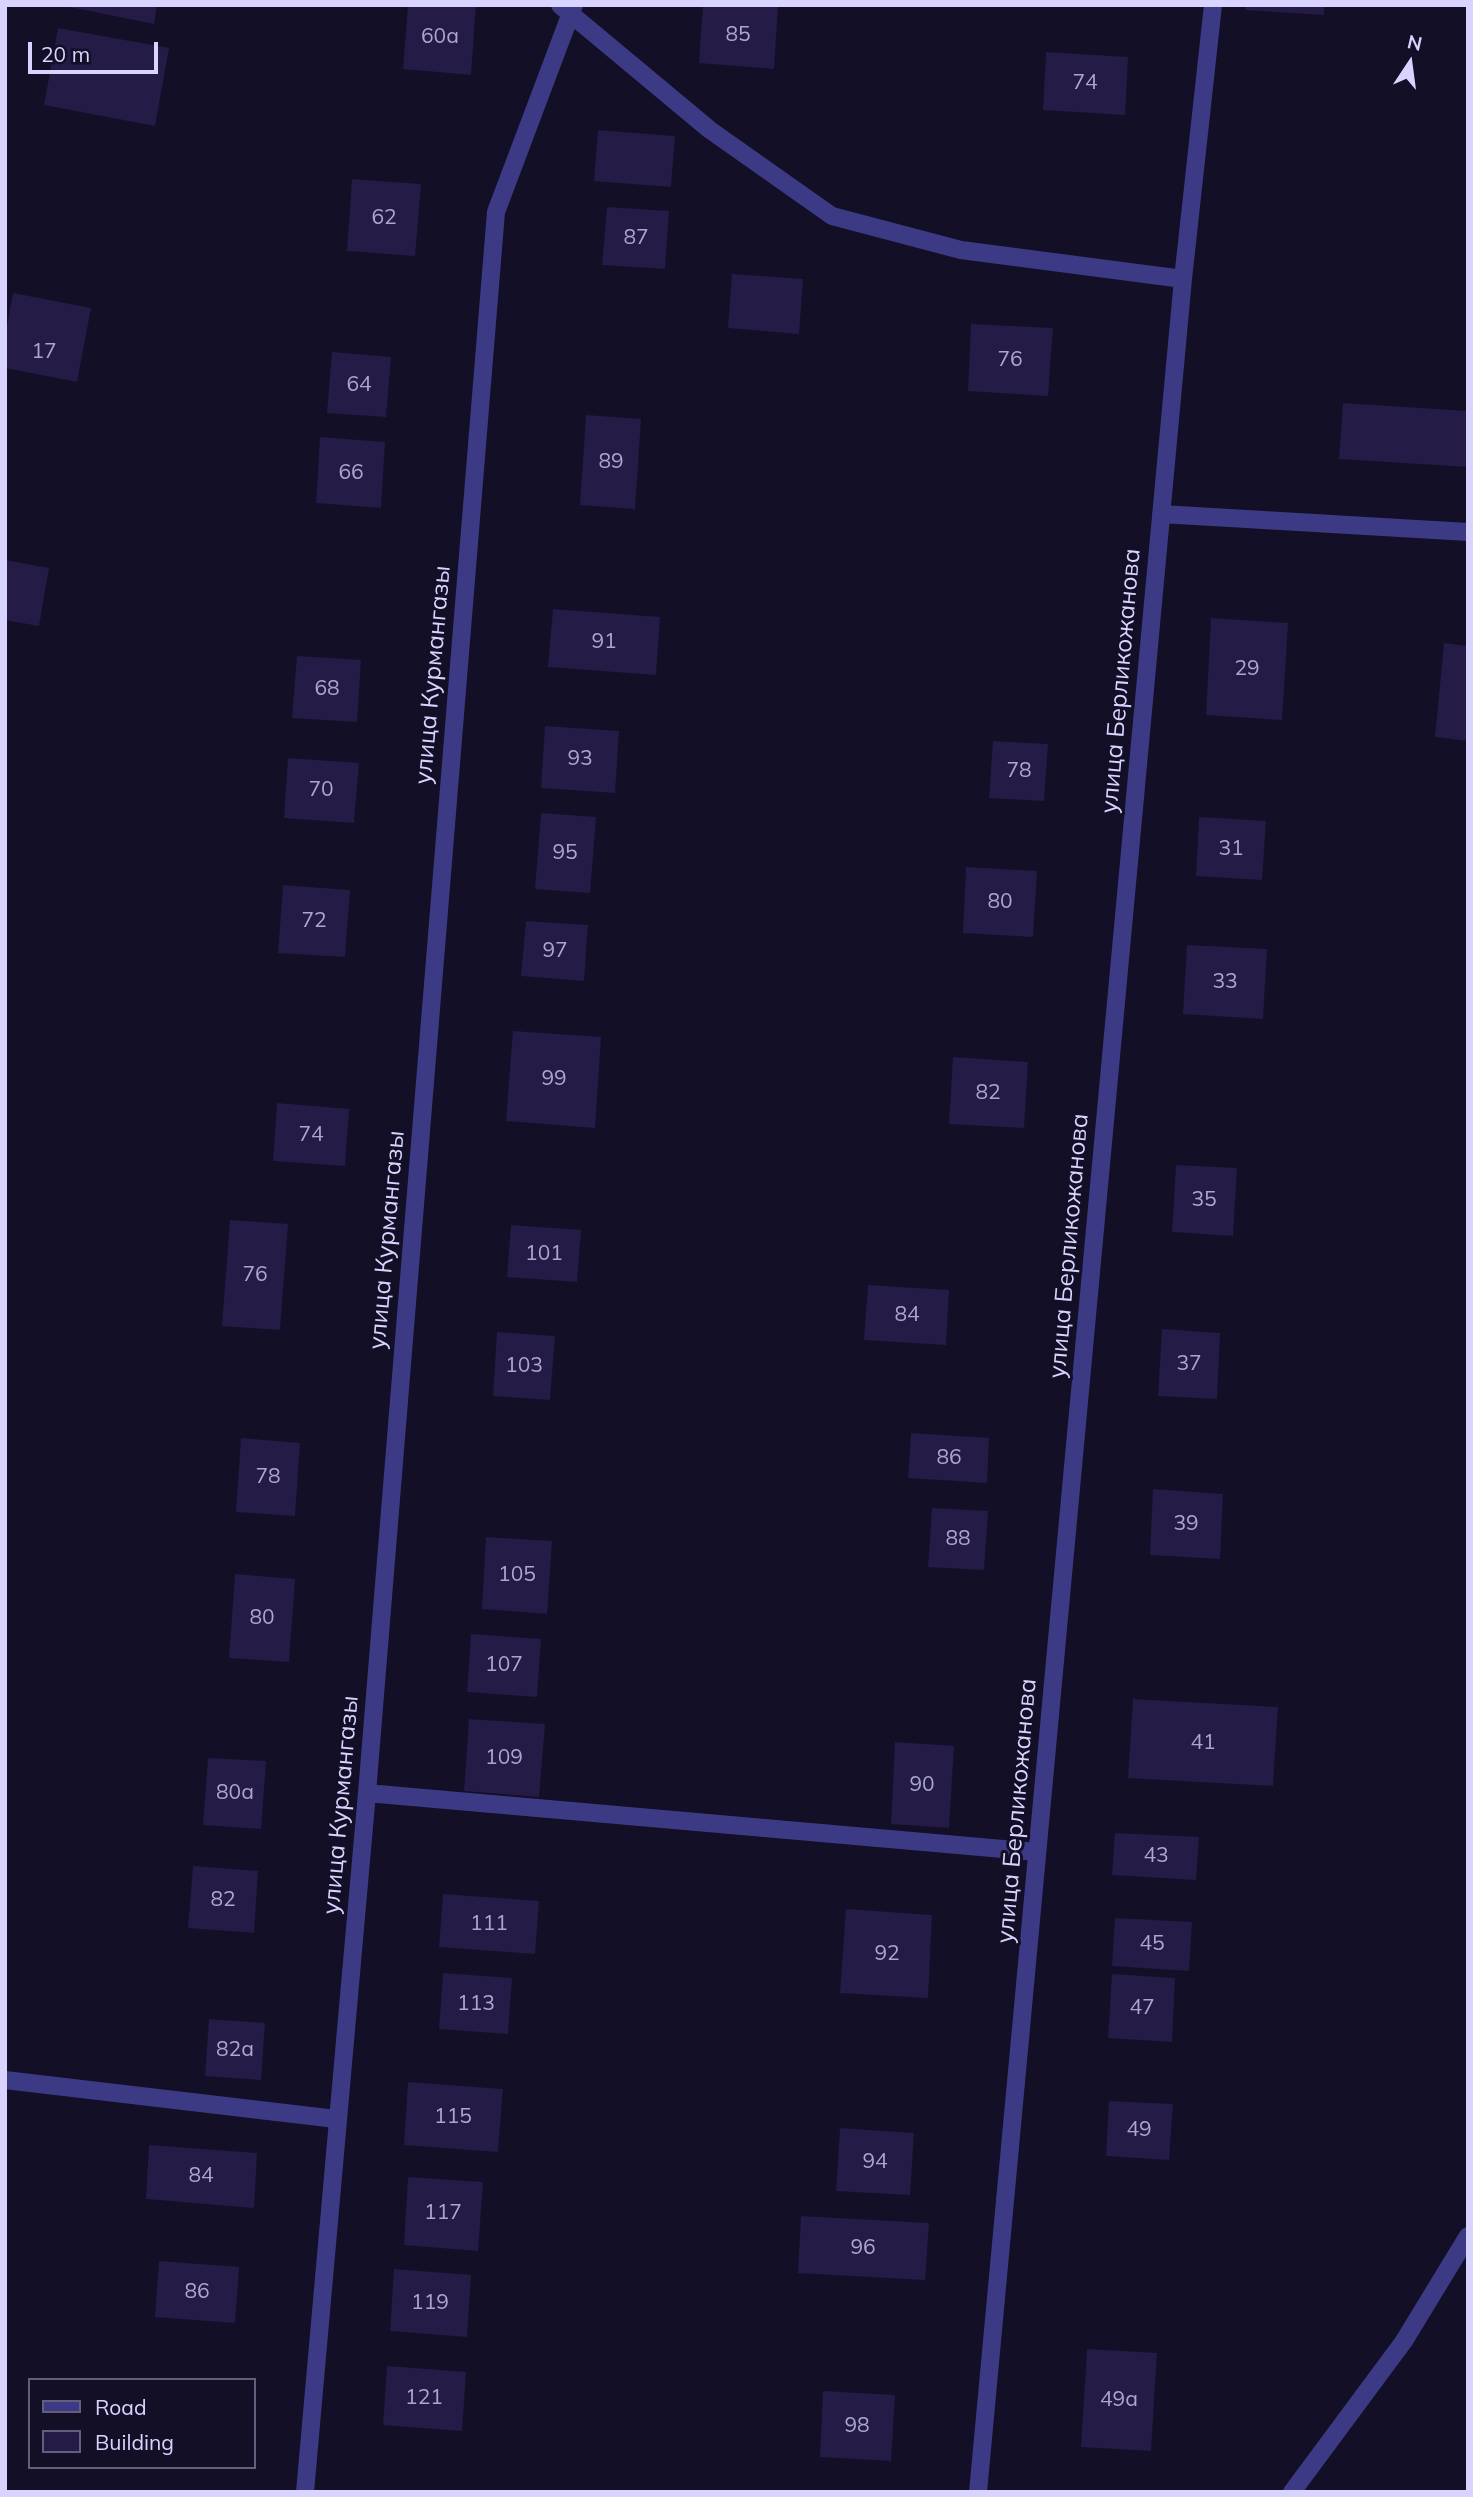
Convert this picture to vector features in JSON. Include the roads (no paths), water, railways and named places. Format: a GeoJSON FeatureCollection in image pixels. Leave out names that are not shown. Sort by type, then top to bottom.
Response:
{"type":"FeatureCollection","features":[{"type":"Feature","properties":{"kind":"street","name":"улица Берликожанова"},"geometry":{"type":"LineString","coordinates":[[978,2492],[1183,279],[1213,5]]}},
{"type":"Feature","properties":{"kind":"street"},"geometry":{"type":"LineString","coordinates":[[568,8],[710,130],[832,216],[961,250],[1183,279]]}},
{"type":"Feature","properties":{"kind":"street","name":"улица Курмангазы"},"geometry":{"type":"LineString","coordinates":[[305,2492],[367,1793],[496,212],[568,8]]}},
{"type":"Feature","properties":{"kind":"street"},"geometry":{"type":"LineString","coordinates":[[1161,514],[1468,533]]}},
{"type":"Feature","properties":{"kind":"street"},"geometry":{"type":"LineString","coordinates":[[367,1793],[1037,1852]]}},
{"type":"Feature","properties":{"kind":"street"},"geometry":{"type":"LineString","coordinates":[[5,2080],[337,2119]]}},
{"type":"Feature","properties":{"kind":"street"},"geometry":{"type":"LineString","coordinates":[[1292,2492],[1404,2341],[1468,2236]]}}]}
